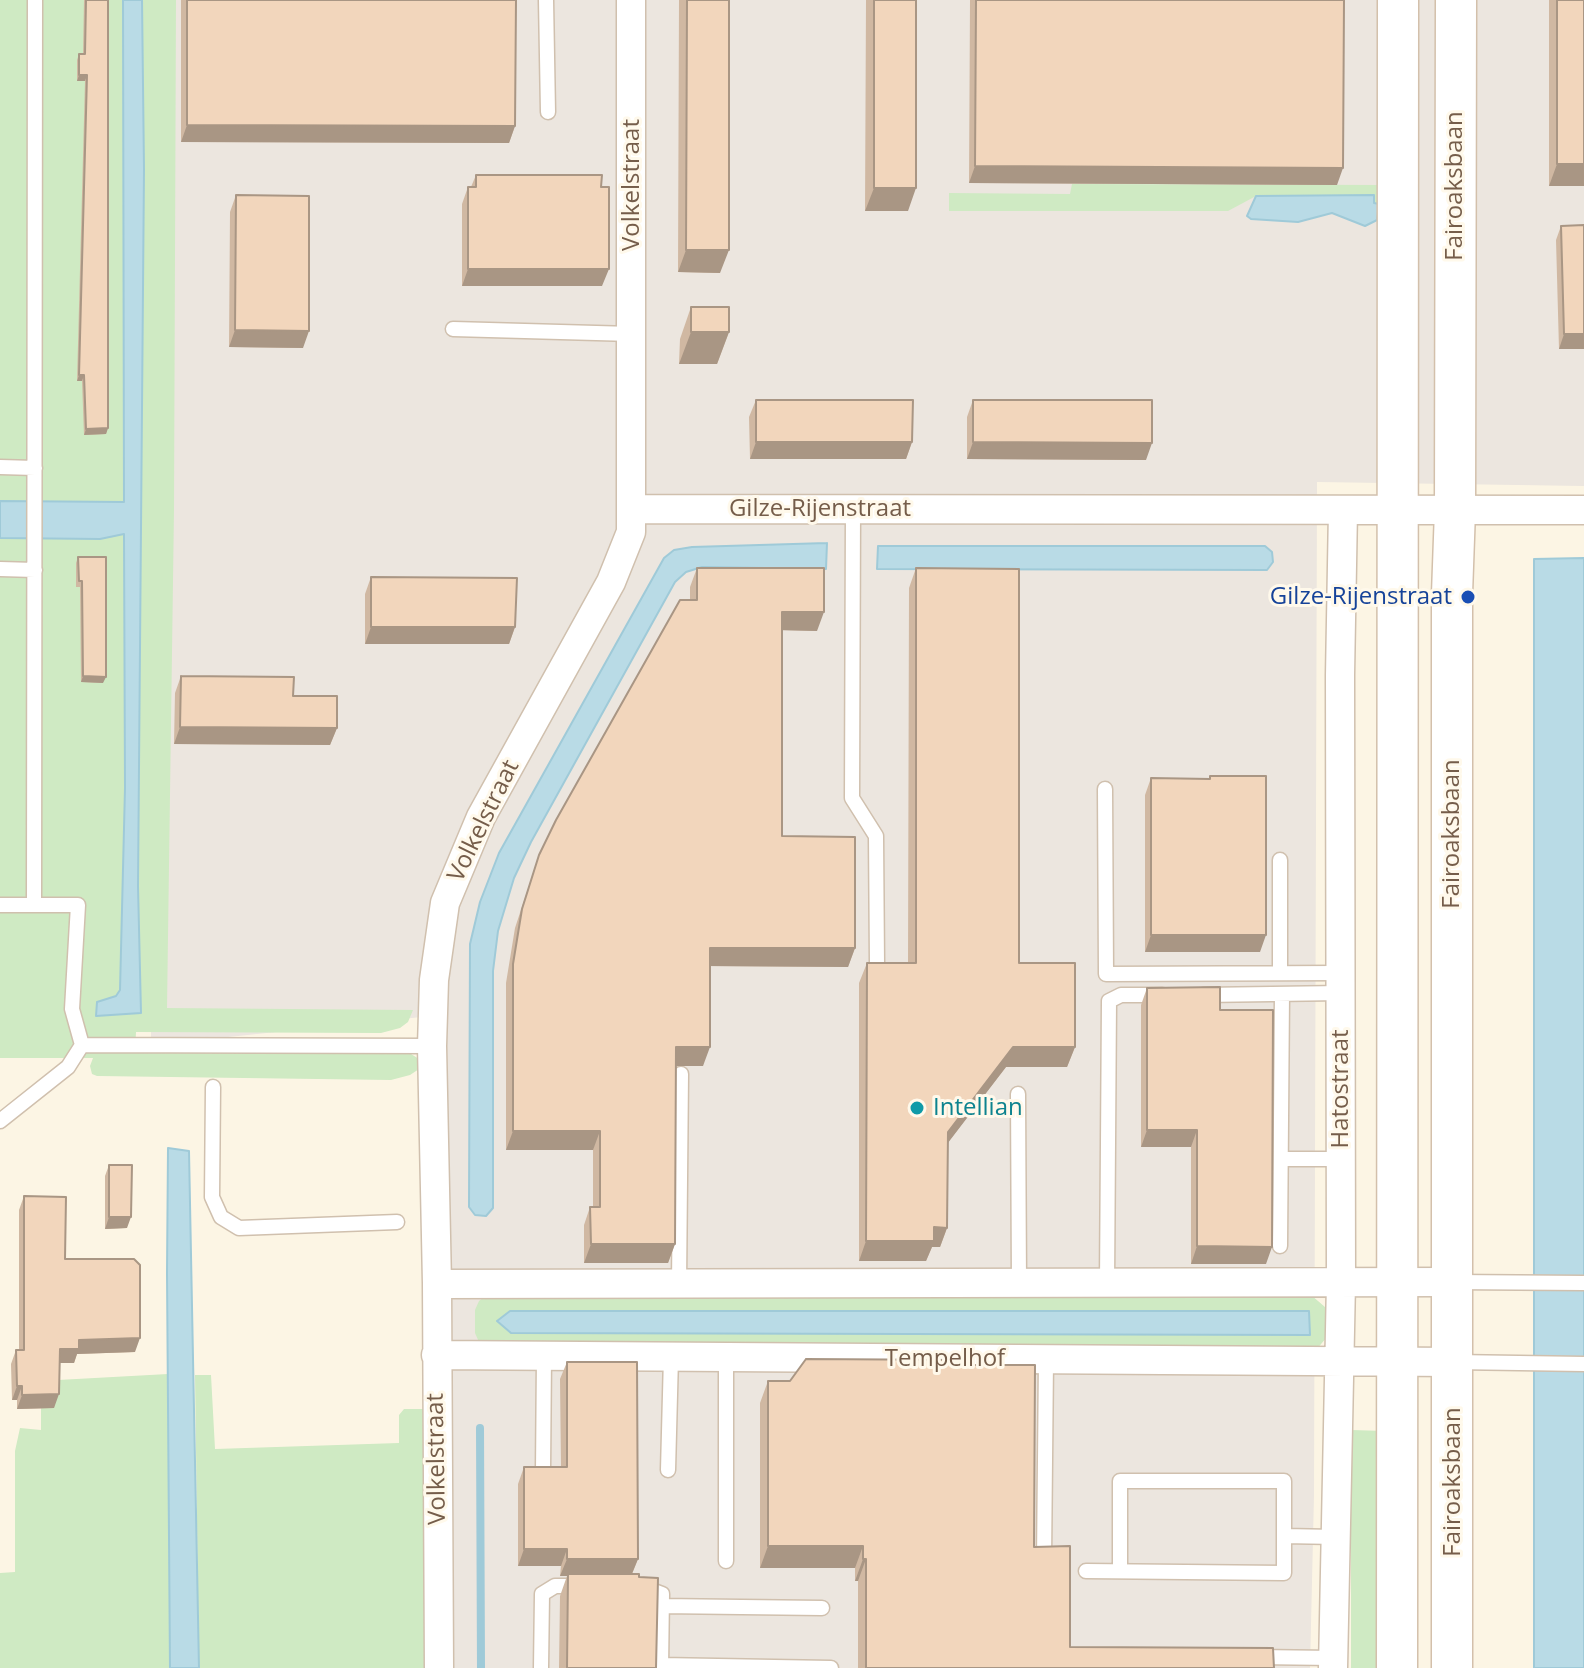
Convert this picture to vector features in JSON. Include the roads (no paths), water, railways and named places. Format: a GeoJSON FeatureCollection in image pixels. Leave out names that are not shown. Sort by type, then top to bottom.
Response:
{"type":"FeatureCollection","features":[{"type":"Feature","properties":{"kind":"main road"},"geometry":{"type":"LineString","coordinates":[[1397,1668],[1398,0]]}},
{"type":"Feature","properties":{"kind":"main road","name":"Fairoaksbaan"},"geometry":{"type":"LineString","coordinates":[[1452,1668],[1452,594],[1455,510],[1456,0]]}},
{"type":"Feature","properties":{"kind":"street","name":"Volkelstraat"},"geometry":{"type":"LineString","coordinates":[[439,1668],[432,1046],[434,980],[445,903],[481,817],[611,582],[631,532],[631,0]]}},
{"type":"Feature","properties":{"kind":"street","name":"Gilze-Rijenstraat"},"geometry":{"type":"LineString","coordinates":[[632,509],[1584,510]]}},
{"type":"Feature","properties":{"kind":"street","name":"Hatostraat"},"geometry":{"type":"LineString","coordinates":[[1333,1663],[1341,1282],[1340,675],[1343,510]]}},
{"type":"Feature","properties":{"kind":"street"},"geometry":{"type":"LineString","coordinates":[[437,1284],[1453,1282]]}},
{"type":"Feature","properties":{"kind":"street","name":"Tempelhof"},"geometry":{"type":"LineString","coordinates":[[436,1355],[1454,1362]]}},
{"type":"Feature","properties":{"kind":"lane"},"geometry":{"type":"LineString","coordinates":[[34,905],[35,0]]}},
{"type":"Feature","properties":{"kind":"lane"},"geometry":{"type":"LineString","coordinates":[[546,0],[548,112]]}},
{"type":"Feature","properties":{"kind":"lane"},"geometry":{"type":"LineString","coordinates":[[453,329],[632,334]]}},
{"type":"Feature","properties":{"kind":"lane"},"geometry":{"type":"LineString","coordinates":[[0,467],[35,468]]}},
{"type":"Feature","properties":{"kind":"lane"},"geometry":{"type":"LineString","coordinates":[[853,509],[852,798],[876,836],[877,965]]}},
{"type":"Feature","properties":{"kind":"lane"},"geometry":{"type":"LineString","coordinates":[[0,569],[35,570]]}},
{"type":"Feature","properties":{"kind":"lane"},"geometry":{"type":"LineString","coordinates":[[1105,789],[1106,974],[1280,973],[1341,983]]}},
{"type":"Feature","properties":{"kind":"lane"},"geometry":{"type":"LineString","coordinates":[[1280,860],[1280,973]]}},
{"type":"Feature","properties":{"kind":"lane"},"geometry":{"type":"LineString","coordinates":[[0,905],[78,905],[72,1009],[82,1045],[68,1067],[0,1121]]}},
{"type":"Feature","properties":{"kind":"lane"},"geometry":{"type":"LineString","coordinates":[[1107,1283],[1109,1001],[1121,995],[1282,994],[1341,983]]}},
{"type":"Feature","properties":{"kind":"lane"},"geometry":{"type":"LineString","coordinates":[[1280,1246],[1282,994]]}},
{"type":"Feature","properties":{"kind":"lane"},"geometry":{"type":"LineString","coordinates":[[82,1045],[432,1046]]}},
{"type":"Feature","properties":{"kind":"lane"},"geometry":{"type":"LineString","coordinates":[[679,1285],[681,1074]]}},
{"type":"Feature","properties":{"kind":"lane"},"geometry":{"type":"LineString","coordinates":[[213,1087],[212,1197],[221,1217],[239,1228],[397,1222]]}},
{"type":"Feature","properties":{"kind":"lane"},"geometry":{"type":"LineString","coordinates":[[1018,1094],[1019,1284]]}},
{"type":"Feature","properties":{"kind":"lane"},"geometry":{"type":"LineString","coordinates":[[1281,1159],[1341,1159]]}},
{"type":"Feature","properties":{"kind":"lane"},"geometry":{"type":"LineString","coordinates":[[1453,1282],[1584,1283]]}},
{"type":"Feature","properties":{"kind":"lane"},"geometry":{"type":"LineString","coordinates":[[543,1470],[544,1356]]}},
{"type":"Feature","properties":{"kind":"lane"},"geometry":{"type":"LineString","coordinates":[[668,1470],[671,1357]]}},
{"type":"Feature","properties":{"kind":"lane"},"geometry":{"type":"LineString","coordinates":[[726,1357],[726,1561]]}},
{"type":"Feature","properties":{"kind":"lane"},"geometry":{"type":"LineString","coordinates":[[1044,1560],[1046,1360]]}},
{"type":"Feature","properties":{"kind":"lane"},"geometry":{"type":"LineString","coordinates":[[1454,1362],[1584,1364]]}},
{"type":"Feature","properties":{"kind":"lane"},"geometry":{"type":"LineString","coordinates":[[1086,1571],[1284,1573],[1284,1481],[1120,1481],[1120,1571]]}},
{"type":"Feature","properties":{"kind":"lane"},"geometry":{"type":"LineString","coordinates":[[1284,1536],[1336,1537]]}},
{"type":"Feature","properties":{"kind":"lane"},"geometry":{"type":"LineString","coordinates":[[541,1668],[542,1594],[555,1586],[599,1586]]}},
{"type":"Feature","properties":{"kind":"lane"},"geometry":{"type":"LineString","coordinates":[[628,1586],[642,1586],[662,1594],[661,1667],[831,1668]]}},
{"type":"Feature","properties":{"kind":"lane"},"geometry":{"type":"LineString","coordinates":[[661,1606],[822,1608]]}},
{"type":"Feature","properties":{"kind":"lane"},"geometry":{"type":"LineString","coordinates":[[1249,1656],[1280,1663],[1333,1663]]}},
{"type":"Feature","properties":{"kind":"water"},"geometry":{"type":"Polygon","coordinates":[[[123,0],[142,0],[144,169],[138,886],[141,1013],[96,1016],[97,1002],[116,996],[120,990],[125,788],[124,534],[100,539],[0,538],[0,501],[124,502],[123,0]]]}},
{"type":"Feature","properties":{"kind":"water"},"geometry":{"type":"Polygon","coordinates":[[[1374,195],[1374,203],[1379,204],[1377,220],[1365,226],[1332,213],[1298,222],[1251,219],[1247,216],[1256,196],[1374,195]]]}},
{"type":"Feature","properties":{"kind":"water"},"geometry":{"type":"Polygon","coordinates":[[[827,543],[826,569],[702,567],[686,572],[675,582],[531,842],[514,878],[498,931],[493,971],[493,1208],[486,1216],[475,1215],[469,1207],[470,944],[480,902],[499,853],[664,558],[674,550],[692,547],[827,543]]]}},
{"type":"Feature","properties":{"kind":"water"},"geometry":{"type":"Polygon","coordinates":[[[878,546],[1265,546],[1272,552],[1273,562],[1267,570],[877,569],[878,546]]]}},
{"type":"Feature","properties":{"kind":"water"},"geometry":{"type":"Polygon","coordinates":[[[1584,558],[1584,1668],[1534,1668],[1534,559],[1584,558]]]}},
{"type":"Feature","properties":{"kind":"water"},"geometry":{"type":"Polygon","coordinates":[[[168,1148],[189,1151],[199,1668],[170,1668],[168,1148]]]}},
{"type":"Feature","properties":{"kind":"water"},"geometry":{"type":"Polygon","coordinates":[[[510,1311],[1309,1311],[1310,1335],[511,1333],[497,1321],[510,1311]]]}},
{"type":"Feature","properties":{"kind":"waterway"},"geometry":{"type":"LineString","coordinates":[[480,1428],[481,1668]]}},
{"type":"Feature","properties":{"kind":"place","name":"Gilze-Rijenstraat"},"geometry":{"type":"Point","coordinates":[1468,597]}},
{"type":"Feature","properties":{"kind":"place","name":"Intellian"},"geometry":{"type":"Point","coordinates":[917,1108]}}]}
